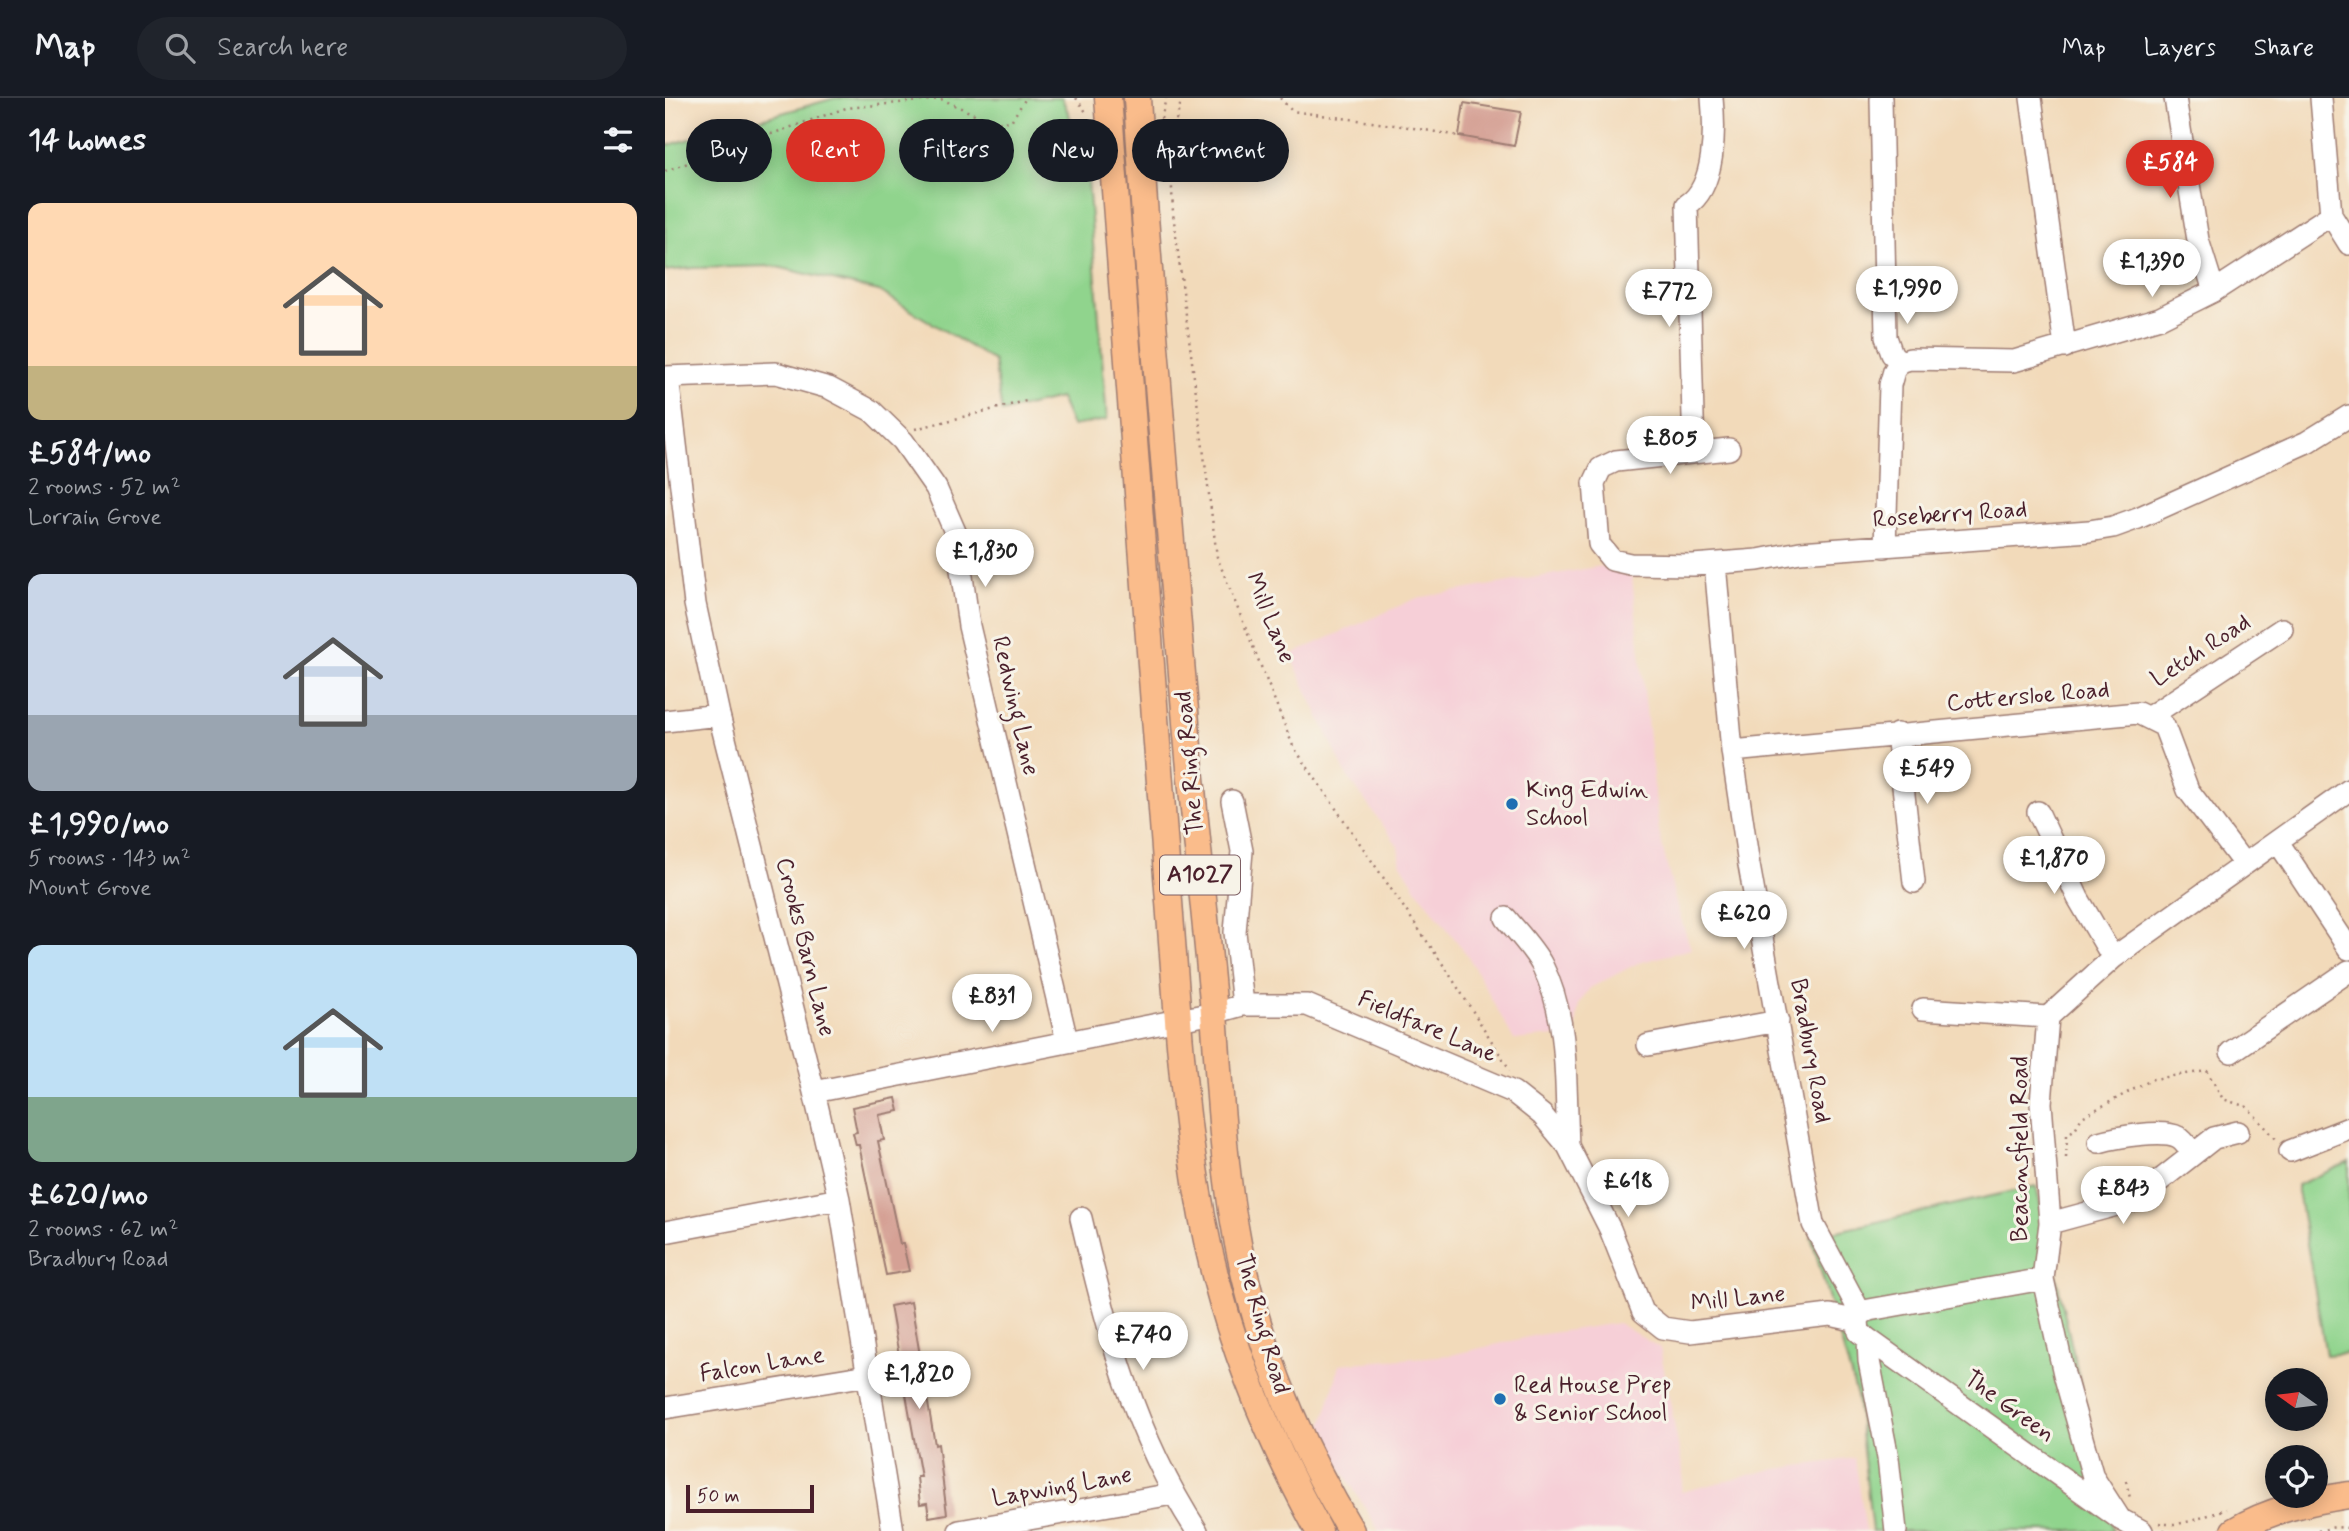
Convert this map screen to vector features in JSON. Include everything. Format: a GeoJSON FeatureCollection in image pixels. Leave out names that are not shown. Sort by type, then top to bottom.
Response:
{"type":"FeatureCollection","features":[{"type":"Feature","properties":{"kind":"main road","name":"The Ring Road"},"geometry":{"type":"LineString","coordinates":[[1108,98],[1178,1020],[1191,1146],[1216,1279],[1248,1380],[1271,1438],[1319,1531]]}},
{"type":"Feature","properties":{"kind":"main road","name":"The Ring Road"},"geometry":{"type":"LineString","coordinates":[[1137,98],[1193,797],[1214,1013],[1223,1142],[1232,1212],[1251,1306],[1284,1402],[1319,1478],[1351,1531]]}},
{"type":"Feature","properties":{"kind":"main road"},"geometry":{"type":"LineString","coordinates":[[2234,1519],[2254,1518],[2323,1499],[2349,1495]]}},
{"type":"Feature","properties":{"kind":"street"},"geometry":{"type":"LineString","coordinates":[[1712,98],[1715,128],[1709,168],[1698,199],[1687,205],[1693,452],[1729,449]]}},
{"type":"Feature","properties":{"kind":"street"},"geometry":{"type":"LineString","coordinates":[[1881,98],[1886,337],[1892,354],[1900,362]]}},
{"type":"Feature","properties":{"kind":"street"},"geometry":{"type":"LineString","coordinates":[[2031,98],[2065,347]]}},
{"type":"Feature","properties":{"kind":"street"},"geometry":{"type":"LineString","coordinates":[[2175,98],[2198,240],[2214,291]]}},
{"type":"Feature","properties":{"kind":"street"},"geometry":{"type":"LineString","coordinates":[[2322,98],[2331,215],[2349,244]]}},
{"type":"Feature","properties":{"kind":"street"},"geometry":{"type":"LineString","coordinates":[[1885,547],[1890,385],[1900,362],[1910,359],[2014,361],[2159,318],[2214,291],[2331,215]]}},
{"type":"Feature","properties":{"kind":"street","name":"Redwing Lane"},"geometry":{"type":"LineString","coordinates":[[667,377],[776,373],[829,388],[872,411],[895,433],[936,488],[956,534],[969,626],[1067,1041]]}},
{"type":"Feature","properties":{"kind":"street","name":"Crooks Barn Lane"},"geometry":{"type":"LineString","coordinates":[[667,377],[695,604],[719,715],[839,1199],[893,1531]]}},
{"type":"Feature","properties":{"kind":"street","name":"Roseberry Road"},"geometry":{"type":"LineString","coordinates":[[1693,452],[1616,461],[1601,468],[1594,483],[1599,544],[1612,560],[1630,564],[1715,564],[1800,552],[2113,527],[2307,442],[2349,416]]}},
{"type":"Feature","properties":{"kind":"street","name":"Bradbury Road"},"geometry":{"type":"LineString","coordinates":[[1715,564],[1733,751],[1749,865],[1813,1224],[1862,1325],[1888,1458],[1896,1531]]}},
{"type":"Feature","properties":{"kind":"street","name":"Letch Road"},"geometry":{"type":"LineString","coordinates":[[2149,717],[2282,629]]}},
{"type":"Feature","properties":{"kind":"street","name":"Cottersloe Road"},"geometry":{"type":"LineString","coordinates":[[1733,751],[2139,713],[2149,717]]}},
{"type":"Feature","properties":{"kind":"street"},"geometry":{"type":"LineString","coordinates":[[665,721],[719,715]]}},
{"type":"Feature","properties":{"kind":"street"},"geometry":{"type":"LineString","coordinates":[[2149,717],[2164,726],[2188,790],[2244,864]]}},
{"type":"Feature","properties":{"kind":"street"},"geometry":{"type":"LineString","coordinates":[[1897,734],[1915,882]]}},
{"type":"Feature","properties":{"kind":"street"},"geometry":{"type":"LineString","coordinates":[[1923,1009],[2048,1017],[2113,958],[2349,790]]}},
{"type":"Feature","properties":{"kind":"street"},"geometry":{"type":"LineString","coordinates":[[1232,801],[1242,850],[1235,932],[1243,1005]]}},
{"type":"Feature","properties":{"kind":"street"},"geometry":{"type":"LineString","coordinates":[[2038,812],[2078,898],[2113,958]]}},
{"type":"Feature","properties":{"kind":"street"},"geometry":{"type":"LineString","coordinates":[[2278,842],[2349,949]]}},
{"type":"Feature","properties":{"kind":"street"},"geometry":{"type":"LineString","coordinates":[[1506,918],[1541,963],[1555,996],[1561,1023],[1568,1146]]}},
{"type":"Feature","properties":{"kind":"street"},"geometry":{"type":"LineString","coordinates":[[2231,1052],[2349,971]]}},
{"type":"Feature","properties":{"kind":"street","name":"Fieldfare Lane"},"geometry":{"type":"LineString","coordinates":[[1214,1013],[1243,1005],[1307,1005],[1513,1092],[1542,1115],[1568,1146]]}},
{"type":"Feature","properties":{"kind":"street"},"geometry":{"type":"LineString","coordinates":[[814,1092],[1214,1013]]}},
{"type":"Feature","properties":{"kind":"street","name":"Beaconsfield Road"},"geometry":{"type":"LineString","coordinates":[[2048,1017],[2041,1103],[2050,1223],[2043,1279],[2064,1374],[2093,1477],[2120,1519]]}},
{"type":"Feature","properties":{"kind":"street"},"geometry":{"type":"LineString","coordinates":[[1648,1045],[1778,1021]]}},
{"type":"Feature","properties":{"kind":"street"},"geometry":{"type":"LineString","coordinates":[[2290,1151],[2349,1128]]}},
{"type":"Feature","properties":{"kind":"street"},"geometry":{"type":"LineString","coordinates":[[2050,1223],[2135,1200],[2214,1138],[2238,1132]]}},
{"type":"Feature","properties":{"kind":"street"},"geometry":{"type":"LineString","coordinates":[[2099,1142],[2118,1137],[2168,1133],[2180,1138],[2193,1154]]}},
{"type":"Feature","properties":{"kind":"street","name":"Mill Lane"},"geometry":{"type":"LineString","coordinates":[[1568,1146],[1610,1230],[1643,1312],[1663,1328],[1690,1332],[1830,1315],[1862,1325],[1869,1310],[2043,1279]]}},
{"type":"Feature","properties":{"kind":"street"},"geometry":{"type":"LineString","coordinates":[[665,1231],[839,1199]]}},
{"type":"Feature","properties":{"kind":"street"},"geometry":{"type":"LineString","coordinates":[[1081,1218],[1104,1319],[1129,1397],[1173,1494],[1197,1531]]}},
{"type":"Feature","properties":{"kind":"street","name":"The Green"},"geometry":{"type":"LineString","coordinates":[[1862,1325],[2120,1519],[2150,1527]]}},
{"type":"Feature","properties":{"kind":"street","name":"Falcon Lane"},"geometry":{"type":"LineString","coordinates":[[665,1408],[868,1375]]}},
{"type":"Feature","properties":{"kind":"street","name":"Lapwing Lane"},"geometry":{"type":"LineString","coordinates":[[959,1531],[1173,1494]]}},
{"type":"Feature","properties":{"kind":"path"},"geometry":{"type":"LineString","coordinates":[[665,171],[846,108],[941,99],[994,123],[1011,121],[1026,98]]}},
{"type":"Feature","properties":{"kind":"path","name":"Mill Lane"},"geometry":{"type":"LineString","coordinates":[[1182,98],[1170,143],[1173,213],[1217,557],[1293,746],[1461,991],[1510,1069],[1513,1092]]}},
{"type":"Feature","properties":{"kind":"path"},"geometry":{"type":"LineString","coordinates":[[1280,98],[1292,111],[1459,136]]}},
{"type":"Feature","properties":{"kind":"path"},"geometry":{"type":"LineString","coordinates":[[895,433],[1030,400]]}},
{"type":"Feature","properties":{"kind":"path"},"geometry":{"type":"LineString","coordinates":[[2126,1481],[2131,1500]]}},
{"type":"Feature","properties":{"kind":"path"},"geometry":{"type":"LineString","coordinates":[[2150,1527],[2196,1520],[2234,1519]]}},
{"type":"Feature","properties":{"kind":"path"},"geometry":{"type":"LineString","coordinates":[[2164,1531],[2168,1525]]}},
{"type":"Feature","properties":{"kind":"path"},"geometry":{"type":"LineString","coordinates":[[2318,1531],[2335,1527],[2349,1528]]}},
{"type":"Feature","properties":{"kind":"shaded area","name":"King Edwin School"},"geometry":{"type":"Polygon","coordinates":[[[1602,566],[1632,577],[1659,832],[1677,907],[1691,949],[1638,963],[1590,988],[1579,1004],[1575,1034],[1514,1040],[1468,956],[1418,891],[1400,862],[1398,846],[1347,776],[1290,655],[1417,598],[1602,566]]]}},
{"type":"Feature","properties":{"kind":"shaded area","name":"Red House Prep & Senior School"},"geometry":{"type":"Polygon","coordinates":[[[1618,1323],[1660,1348],[1683,1471],[1681,1492],[1769,1470],[1855,1458],[1866,1531],[1379,1531],[1320,1434],[1340,1364],[1451,1355],[1537,1335],[1618,1323]]]}},
{"type":"Feature","properties":{"kind":"green space"},"geometry":{"type":"Polygon","coordinates":[[[835,98],[1062,98],[1071,119],[1028,119],[1028,182],[1088,182],[1107,420],[1072,426],[1060,398],[1002,412],[994,361],[879,291],[773,266],[665,271],[665,146],[686,140],[686,182],[772,182],[772,119],[761,119],[835,98]]]}},
{"type":"Feature","properties":{"kind":"green space"},"geometry":{"type":"Polygon","coordinates":[[[2349,1162],[2349,1353],[2326,1355],[2297,1185],[2349,1162]]]}},
{"type":"Feature","properties":{"kind":"green space"},"geometry":{"type":"Polygon","coordinates":[[[2036,1186],[2113,1531],[1872,1531],[1857,1396],[1811,1237],[2036,1186]]]}},
{"type":"Feature","properties":{"kind":"building"},"geometry":{"type":"Polygon","coordinates":[[[1464,103],[1521,112],[1514,146],[1459,136],[1464,103]]]}},
{"type":"Feature","properties":{"kind":"building"},"geometry":{"type":"Polygon","coordinates":[[[896,1098],[899,1111],[879,1115],[884,1140],[878,1141],[900,1244],[903,1244],[909,1271],[886,1275],[859,1145],[856,1145],[853,1133],[857,1132],[852,1107],[896,1098]]]}},
{"type":"Feature","properties":{"kind":"building"},"geometry":{"type":"Polygon","coordinates":[[[911,1302],[935,1445],[938,1444],[947,1514],[929,1517],[927,1503],[920,1504],[917,1477],[921,1477],[890,1306],[911,1302]]]}},
{"type":"Feature","properties":{"kind":"place","name":"King Edwin School"},"geometry":{"type":"Point","coordinates":[1512,804]}},
{"type":"Feature","properties":{"kind":"place","name":"Red House Prep & Senior School"},"geometry":{"type":"Point","coordinates":[1500,1399]}}]}
